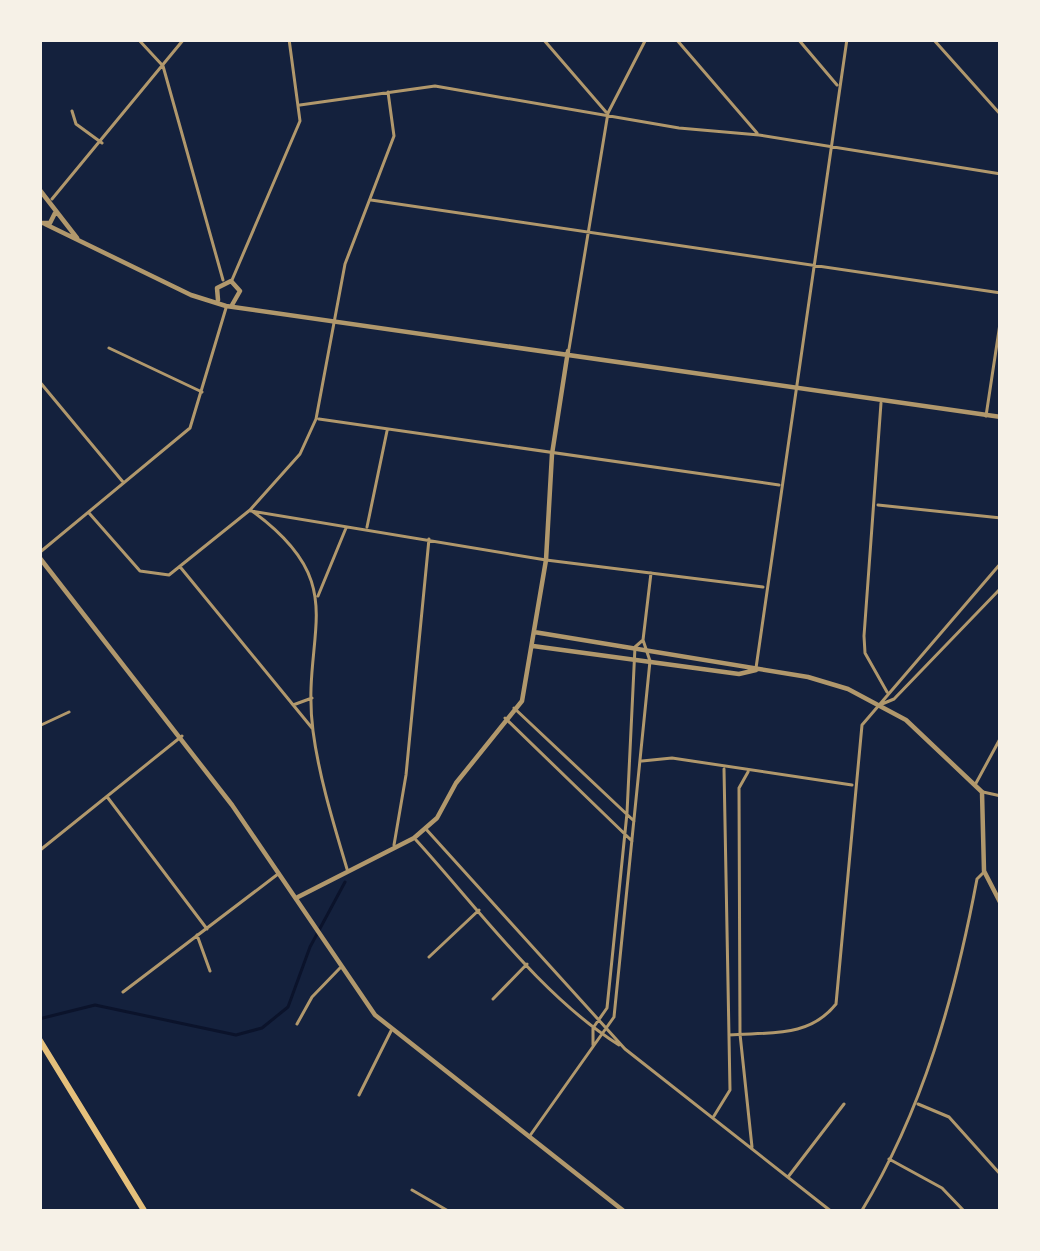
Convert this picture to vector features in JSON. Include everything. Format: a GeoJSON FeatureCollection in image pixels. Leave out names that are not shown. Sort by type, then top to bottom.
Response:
{"type":"FeatureCollection","features":[{"type":"Feature","properties":{"kind":"highway"},"geometry":{"type":"LineString","coordinates":[[39,1039],[146,1212]]}},
{"type":"Feature","properties":{"kind":"street"},"geometry":{"type":"LineString","coordinates":[[138,39],[164,66],[228,282],[254,306]]}},
{"type":"Feature","properties":{"kind":"street"},"geometry":{"type":"LineString","coordinates":[[184,39],[48,206],[42,226],[190,295],[229,305],[1001,417]]}},
{"type":"Feature","properties":{"kind":"street"},"geometry":{"type":"LineString","coordinates":[[190,295],[228,282],[296,136],[300,105],[289,39]]}},
{"type":"Feature","properties":{"kind":"street"},"geometry":{"type":"LineString","coordinates":[[543,39],[608,113]]}},
{"type":"Feature","properties":{"kind":"street"},"geometry":{"type":"LineString","coordinates":[[296,898],[347,868],[414,838],[522,701],[546,560],[552,454],[608,113],[646,39]]}},
{"type":"Feature","properties":{"kind":"street"},"geometry":{"type":"LineString","coordinates":[[676,39],[759,135]]}},
{"type":"Feature","properties":{"kind":"street"},"geometry":{"type":"LineString","coordinates":[[798,39],[839,86]]}},
{"type":"Feature","properties":{"kind":"street"},"geometry":{"type":"LineString","coordinates":[[756,670],[847,39]]}},
{"type":"Feature","properties":{"kind":"street"},"geometry":{"type":"LineString","coordinates":[[933,39],[1001,115]]}},
{"type":"Feature","properties":{"kind":"street"},"geometry":{"type":"LineString","coordinates":[[300,105],[388,90],[447,87],[679,128],[759,135],[1001,174]]}},
{"type":"Feature","properties":{"kind":"street"},"geometry":{"type":"LineString","coordinates":[[89,512],[140,571],[157,577],[180,567],[250,510],[296,461],[316,419],[331,319],[394,136],[388,90]]}},
{"type":"Feature","properties":{"kind":"street"},"geometry":{"type":"LineString","coordinates":[[72,111],[76,124],[102,143]]}},
{"type":"Feature","properties":{"kind":"street"},"geometry":{"type":"LineString","coordinates":[[39,188],[48,206],[81,242]]}},
{"type":"Feature","properties":{"kind":"street"},"geometry":{"type":"LineString","coordinates":[[369,200],[1001,293]]}},
{"type":"Feature","properties":{"kind":"street"},"geometry":{"type":"LineString","coordinates":[[217,288],[218,302]]}},
{"type":"Feature","properties":{"kind":"street"},"geometry":{"type":"LineString","coordinates":[[240,291],[229,305],[186,434],[39,555],[182,736],[341,967],[391,1031],[625,1212]]}},
{"type":"Feature","properties":{"kind":"street"},"geometry":{"type":"LineString","coordinates":[[986,416],[1001,317]]}},
{"type":"Feature","properties":{"kind":"street"},"geometry":{"type":"LineString","coordinates":[[109,348],[202,392]]}},
{"type":"Feature","properties":{"kind":"street"},"geometry":{"type":"LineString","coordinates":[[39,381],[124,483]]}},
{"type":"Feature","properties":{"kind":"street"},"geometry":{"type":"LineString","coordinates":[[882,401],[865,653],[887,692]]}},
{"type":"Feature","properties":{"kind":"street"},"geometry":{"type":"LineString","coordinates":[[316,419],[781,485]]}},
{"type":"Feature","properties":{"kind":"street"},"geometry":{"type":"LineString","coordinates":[[367,529],[387,429]]}},
{"type":"Feature","properties":{"kind":"street"},"geometry":{"type":"LineString","coordinates":[[876,505],[1001,518]]}},
{"type":"Feature","properties":{"kind":"street"},"geometry":{"type":"LineString","coordinates":[[250,510],[546,560],[765,587]]}},
{"type":"Feature","properties":{"kind":"street"},"geometry":{"type":"LineString","coordinates":[[250,510],[290,544],[318,597]]}},
{"type":"Feature","properties":{"kind":"street"},"geometry":{"type":"LineString","coordinates":[[347,526],[318,597],[313,728],[347,868]]}},
{"type":"Feature","properties":{"kind":"street"},"geometry":{"type":"LineString","coordinates":[[394,845],[406,775],[429,539]]}},
{"type":"Feature","properties":{"kind":"street"},"geometry":{"type":"LineString","coordinates":[[729,1035],[802,1030],[820,1024],[836,1004],[862,725],[1001,563]]}},
{"type":"Feature","properties":{"kind":"street"},"geometry":{"type":"LineString","coordinates":[[180,567],[313,728]]}},
{"type":"Feature","properties":{"kind":"street"},"geometry":{"type":"LineString","coordinates":[[528,1138],[593,1047],[607,1008],[626,813],[635,647],[643,640],[651,573]]}},
{"type":"Feature","properties":{"kind":"street"},"geometry":{"type":"LineString","coordinates":[[880,705],[894,699],[1001,588]]}},
{"type":"Feature","properties":{"kind":"street"},"geometry":{"type":"LineString","coordinates":[[534,632],[831,683],[880,705],[938,747],[975,787],[1001,796]]}},
{"type":"Feature","properties":{"kind":"street"},"geometry":{"type":"LineString","coordinates":[[596,1030],[614,1017],[619,991],[650,661],[650,649],[643,640]]}},
{"type":"Feature","properties":{"kind":"street"},"geometry":{"type":"LineString","coordinates":[[533,646],[739,674],[756,670]]}},
{"type":"Feature","properties":{"kind":"street"},"geometry":{"type":"LineString","coordinates":[[293,705],[314,697]]}},
{"type":"Feature","properties":{"kind":"street"},"geometry":{"type":"LineString","coordinates":[[514,708],[635,823]]}},
{"type":"Feature","properties":{"kind":"street"},"geometry":{"type":"LineString","coordinates":[[39,727],[69,712]]}},
{"type":"Feature","properties":{"kind":"street"},"geometry":{"type":"LineString","coordinates":[[505,718],[633,842]]}},
{"type":"Feature","properties":{"kind":"street"},"geometry":{"type":"LineString","coordinates":[[39,851],[182,736]]}},
{"type":"Feature","properties":{"kind":"street"},"geometry":{"type":"LineString","coordinates":[[975,787],[1001,737]]}},
{"type":"Feature","properties":{"kind":"street"},"geometry":{"type":"LineString","coordinates":[[640,761],[672,758],[853,785]]}},
{"type":"Feature","properties":{"kind":"street"},"geometry":{"type":"LineString","coordinates":[[712,1118],[730,1090],[724,769]]}},
{"type":"Feature","properties":{"kind":"street"},"geometry":{"type":"LineString","coordinates":[[748,772],[739,788],[740,1034],[752,1149]]}},
{"type":"Feature","properties":{"kind":"street"},"geometry":{"type":"LineString","coordinates":[[982,792],[984,871],[1001,904]]}},
{"type":"Feature","properties":{"kind":"street"},"geometry":{"type":"LineString","coordinates":[[107,796],[207,929]]}},
{"type":"Feature","properties":{"kind":"street"},"geometry":{"type":"LineString","coordinates":[[425,828],[542,963],[626,1049]]}},
{"type":"Feature","properties":{"kind":"street"},"geometry":{"type":"LineString","coordinates":[[414,838],[596,1030],[832,1212]]}},
{"type":"Feature","properties":{"kind":"street"},"geometry":{"type":"LineString","coordinates":[[725,841],[740,844]]}},
{"type":"Feature","properties":{"kind":"street"},"geometry":{"type":"LineString","coordinates":[[861,1212],[917,1104],[956,989],[976,879],[984,871]]}},
{"type":"Feature","properties":{"kind":"street"},"geometry":{"type":"LineString","coordinates":[[123,992],[278,874]]}},
{"type":"Feature","properties":{"kind":"street"},"geometry":{"type":"LineString","coordinates":[[429,957],[479,910]]}},
{"type":"Feature","properties":{"kind":"street"},"geometry":{"type":"LineString","coordinates":[[197,935],[210,971]]}},
{"type":"Feature","properties":{"kind":"street"},"geometry":{"type":"LineString","coordinates":[[493,999],[529,963]]}},
{"type":"Feature","properties":{"kind":"street"},"geometry":{"type":"LineString","coordinates":[[297,1024],[312,998],[341,967]]}},
{"type":"Feature","properties":{"kind":"street"},"geometry":{"type":"LineString","coordinates":[[359,1095],[391,1031]]}},
{"type":"Feature","properties":{"kind":"street"},"geometry":{"type":"LineString","coordinates":[[788,1178],[844,1104]]}},
{"type":"Feature","properties":{"kind":"street"},"geometry":{"type":"LineString","coordinates":[[917,1104],[949,1118],[1001,1175]]}},
{"type":"Feature","properties":{"kind":"street"},"geometry":{"type":"LineString","coordinates":[[887,1158],[942,1188],[964,1212]]}},
{"type":"Feature","properties":{"kind":"street"},"geometry":{"type":"LineString","coordinates":[[412,1190],[450,1212]]}},
{"type":"Feature","properties":{"kind":"waterway"},"geometry":{"type":"LineString","coordinates":[[39,1019],[95,1005],[236,1035],[262,1028],[288,1007],[310,947],[345,882]]}}]}
